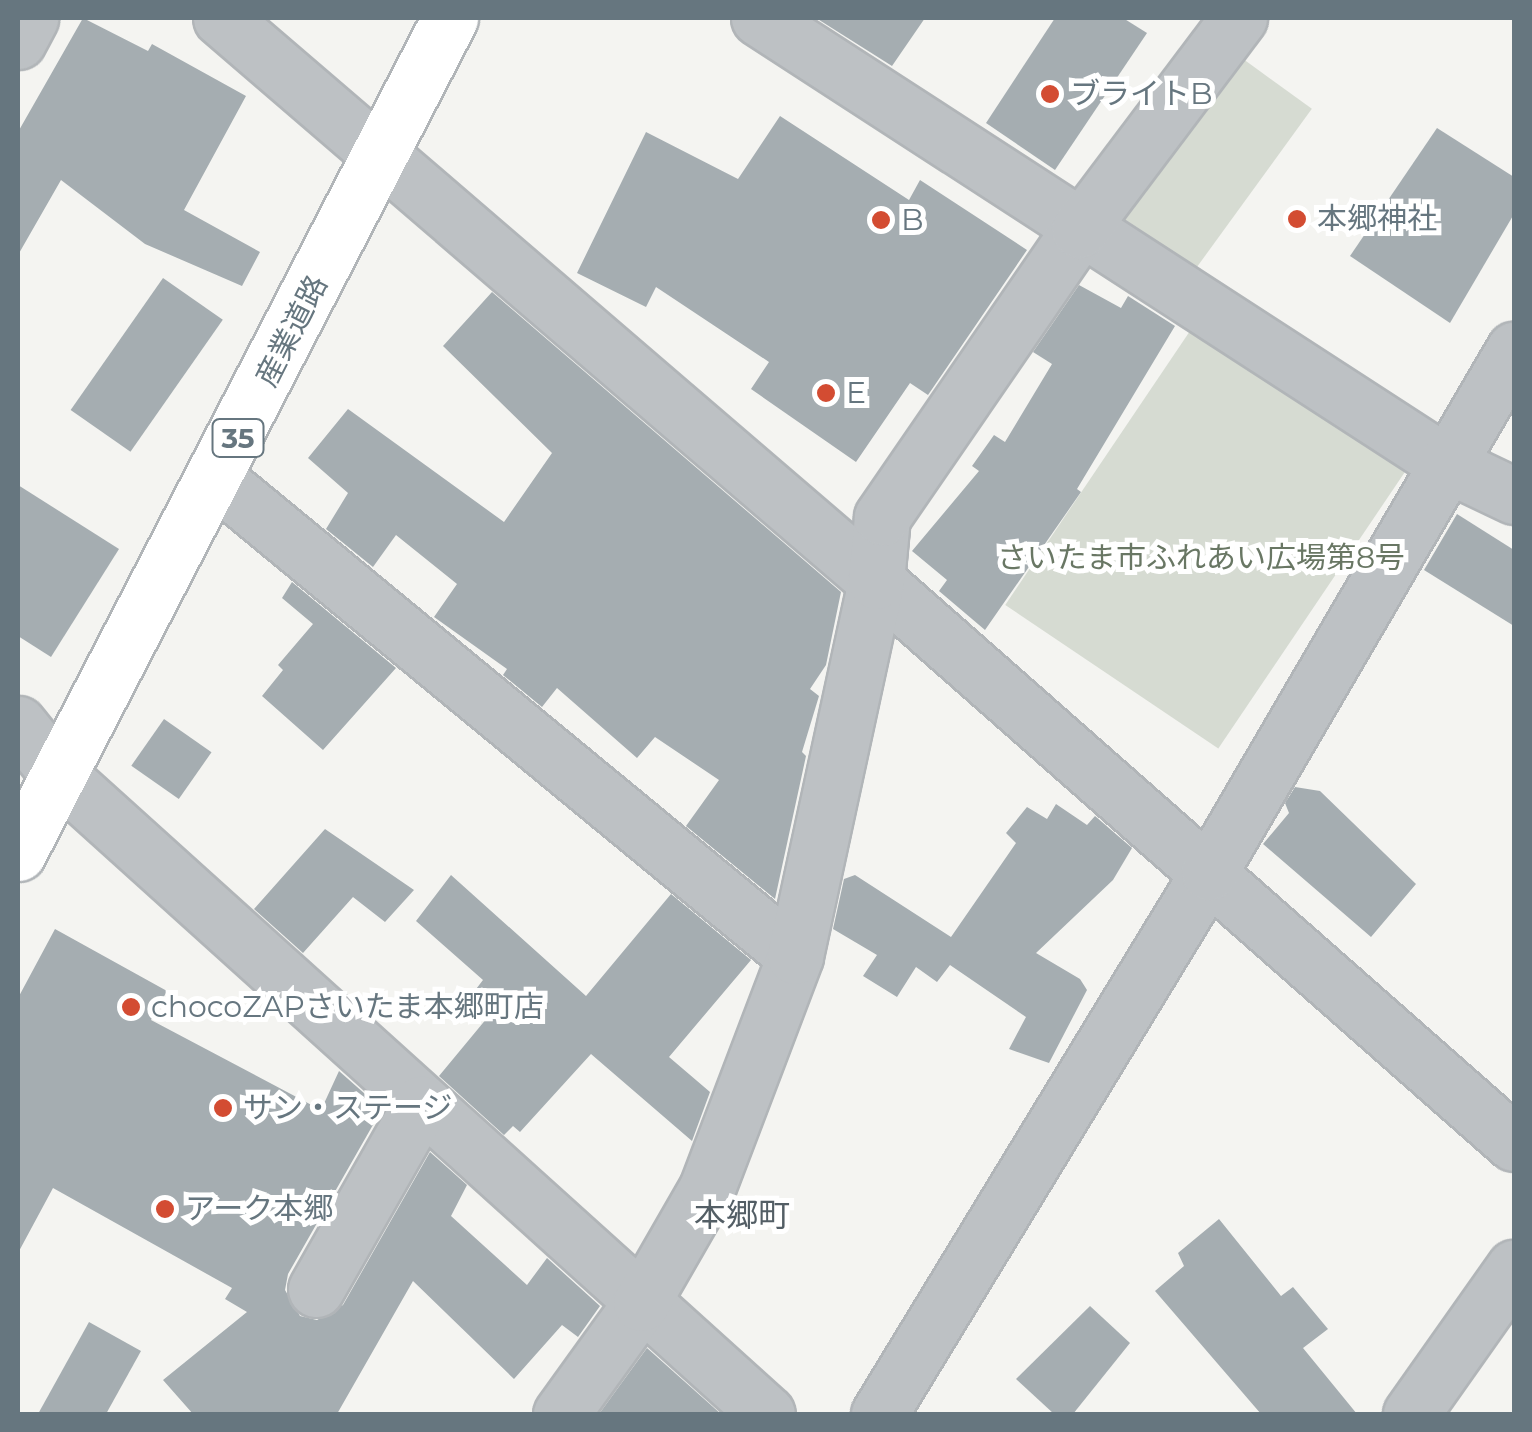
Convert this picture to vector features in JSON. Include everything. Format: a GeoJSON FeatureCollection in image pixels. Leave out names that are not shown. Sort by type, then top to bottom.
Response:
{"type":"FeatureCollection","features":[{"type":"Feature","properties":{"kind":"main road","name":"産業道路"},"geometry":{"type":"LineString","coordinates":[[18,854],[216,479],[450,18]]}},
{"type":"Feature","properties":{"kind":"street"},"geometry":{"type":"LineString","coordinates":[[18,40],[30,18]]}},
{"type":"Feature","properties":{"kind":"street"},"geometry":{"type":"LineString","coordinates":[[221,18],[876,580],[1514,1143]]}},
{"type":"Feature","properties":{"kind":"street"},"geometry":{"type":"LineString","coordinates":[[759,18],[1078,230],[1446,464],[1514,496]]}},
{"type":"Feature","properties":{"kind":"street"},"geometry":{"type":"LineString","coordinates":[[561,1414],[641,1303],[707,1188],[796,956],[876,580],[882,516],[1078,230],[1239,18]]}},
{"type":"Feature","properties":{"kind":"street"},"geometry":{"type":"LineString","coordinates":[[879,1414],[1209,872],[1514,350]]}},
{"type":"Feature","properties":{"kind":"street"},"geometry":{"type":"LineString","coordinates":[[216,479],[796,956]]}},
{"type":"Feature","properties":{"kind":"street"},"geometry":{"type":"LineString","coordinates":[[18,724],[60,776],[767,1414]]}},
{"type":"Feature","properties":{"kind":"street"},"geometry":{"type":"LineString","coordinates":[[316,1289],[421,1104]]}},
{"type":"Feature","properties":{"kind":"street"},"geometry":{"type":"LineString","coordinates":[[1411,1414],[1514,1268]]}},
{"type":"Feature","properties":{"kind":"green space"},"geometry":{"type":"Polygon","coordinates":[[[1235,53],[1312,109],[1188,279],[1112,223],[1235,53]]]}},
{"type":"Feature","properties":{"kind":"green space","name":"さいたま市ふれあい広場第8号"},"geometry":{"type":"Polygon","coordinates":[[[1192,328],[1405,472],[1218,749],[1005,605],[1192,328]]]}},
{"type":"Feature","properties":{"kind":"building"},"geometry":{"type":"Polygon","coordinates":[[[83,18],[148,51],[152,44],[246,96],[184,210],[260,252],[242,286],[145,244],[61,180],[18,255],[18,132],[83,18]]]}},
{"type":"Feature","properties":{"kind":"building"},"geometry":{"type":"Polygon","coordinates":[[[816,18],[925,18],[892,66],[816,18]]]}},
{"type":"Feature","properties":{"kind":"building","name":"ブライトB"},"geometry":{"type":"Polygon","coordinates":[[[1055,18],[1123,18],[1147,33],[1055,170],[986,123],[1055,18]]]}},
{"type":"Feature","properties":{"kind":"building"},"geometry":{"type":"Polygon","coordinates":[[[780,116],[909,200],[920,180],[1027,250],[928,395],[910,383],[856,462],[751,389],[769,362],[656,287],[646,307],[577,273],[646,132],[738,179],[780,116]]]}},
{"type":"Feature","properties":{"kind":"building"},"geometry":{"type":"Polygon","coordinates":[[[1437,128],[1514,177],[1514,214],[1450,323],[1350,256],[1437,128]]]}},
{"type":"Feature","properties":{"kind":"building"},"geometry":{"type":"Polygon","coordinates":[[[163,278],[223,320],[130,452],[71,410],[163,278]]]}},
{"type":"Feature","properties":{"kind":"building"},"geometry":{"type":"Polygon","coordinates":[[[1079,285],[1121,308],[1128,296],[1175,326],[1077,489],[1081,492],[985,630],[939,591],[947,580],[912,551],[979,471],[972,466],[994,435],[1005,442],[1052,364],[1033,352],[1079,285]]]}},
{"type":"Feature","properties":{"kind":"building"},"geometry":{"type":"Polygon","coordinates":[[[492,292],[841,592],[826,665],[810,689],[819,696],[802,752],[806,756],[775,899],[686,826],[719,780],[655,737],[637,758],[557,688],[542,707],[503,675],[507,669],[434,617],[457,584],[396,535],[373,567],[326,529],[348,493],[308,458],[348,409],[504,522],[552,453],[443,346],[492,292]]]}},
{"type":"Feature","properties":{"kind":"building"},"geometry":{"type":"Polygon","coordinates":[[[18,485],[119,549],[51,657],[18,636],[18,485]]]}},
{"type":"Feature","properties":{"kind":"building"},"geometry":{"type":"Polygon","coordinates":[[[1457,514],[1514,550],[1514,626],[1424,570],[1457,514]]]}},
{"type":"Feature","properties":{"kind":"building"},"geometry":{"type":"Polygon","coordinates":[[[292,582],[396,668],[323,750],[262,696],[283,670],[278,665],[313,624],[282,598],[292,582]]]}},
{"type":"Feature","properties":{"kind":"building"},"geometry":{"type":"Polygon","coordinates":[[[164,719],[212,752],[179,799],[131,766],[164,719]]]}},
{"type":"Feature","properties":{"kind":"building"},"geometry":{"type":"Polygon","coordinates":[[[1295,787],[1320,791],[1416,884],[1371,937],[1263,844],[1289,813],[1285,803],[1295,787]]]}},
{"type":"Feature","properties":{"kind":"building"},"geometry":{"type":"Polygon","coordinates":[[[1056,804],[1087,825],[1095,816],[1132,848],[1113,880],[1036,953],[1080,979],[1087,990],[1049,1063],[1009,1049],[1026,1017],[950,965],[937,982],[916,967],[897,997],[863,976],[877,955],[833,929],[844,879],[855,875],[951,937],[1016,843],[1006,833],[1027,807],[1047,819],[1056,804]]]}},
{"type":"Feature","properties":{"kind":"building"},"geometry":{"type":"Polygon","coordinates":[[[325,829],[414,890],[385,922],[353,897],[303,953],[254,909],[325,829]]]}},
{"type":"Feature","properties":{"kind":"building"},"geometry":{"type":"Polygon","coordinates":[[[451,875],[586,996],[671,894],[751,960],[669,1057],[710,1092],[692,1141],[591,1054],[520,1132],[513,1126],[504,1135],[439,1076],[492,1012],[473,993],[483,980],[416,921],[451,875]]]}},
{"type":"Feature","properties":{"kind":"building"},"geometry":{"type":"Polygon","coordinates":[[[55,929],[167,991],[151,1020],[321,1110],[339,1071],[382,1109],[288,1274],[285,1290],[300,1316],[317,1320],[343,1305],[430,1152],[467,1185],[451,1216],[527,1285],[547,1258],[600,1306],[578,1337],[562,1325],[514,1379],[413,1281],[337,1414],[193,1414],[163,1380],[247,1312],[225,1299],[232,1288],[53,1188],[18,1253],[18,998],[55,929]]]}},
{"type":"Feature","properties":{"kind":"building"},"geometry":{"type":"Polygon","coordinates":[[[1219,1219],[1281,1296],[1293,1287],[1328,1329],[1303,1348],[1357,1414],[1261,1414],[1155,1291],[1184,1266],[1178,1253],[1219,1219]]]}},
{"type":"Feature","properties":{"kind":"building"},"geometry":{"type":"Polygon","coordinates":[[[1090,1306],[1130,1343],[1073,1414],[1054,1414],[1016,1379],[1090,1306]]]}},
{"type":"Feature","properties":{"kind":"building"},"geometry":{"type":"Polygon","coordinates":[[[89,1322],[141,1351],[106,1414],[38,1414],[89,1322]]]}},
{"type":"Feature","properties":{"kind":"building"},"geometry":{"type":"Polygon","coordinates":[[[647,1348],[721,1414],[599,1414],[647,1348]]]}},
{"type":"Feature","properties":{"kind":"place","name":"ブライトB"},"geometry":{"type":"Point","coordinates":[1050,94]}},
{"type":"Feature","properties":{"kind":"place","name":"本郷神社"},"geometry":{"type":"Point","coordinates":[1297,219]}},
{"type":"Feature","properties":{"kind":"place","name":"B"},"geometry":{"type":"Point","coordinates":[881,220]}},
{"type":"Feature","properties":{"kind":"place","name":"E"},"geometry":{"type":"Point","coordinates":[826,393]}},
{"type":"Feature","properties":{"kind":"place","name":"chocoZAPさいたま本郷町店"},"geometry":{"type":"Point","coordinates":[131,1007]}},
{"type":"Feature","properties":{"kind":"place","name":"サン・ステージ"},"geometry":{"type":"Point","coordinates":[223,1108]}},
{"type":"Feature","properties":{"kind":"place","name":"アーク本郷"},"geometry":{"type":"Point","coordinates":[165,1209]}},
{"type":"Feature","properties":{"kind":"district","name":"本郷町"},"geometry":{"type":"Point","coordinates":[742,1215]}}]}
